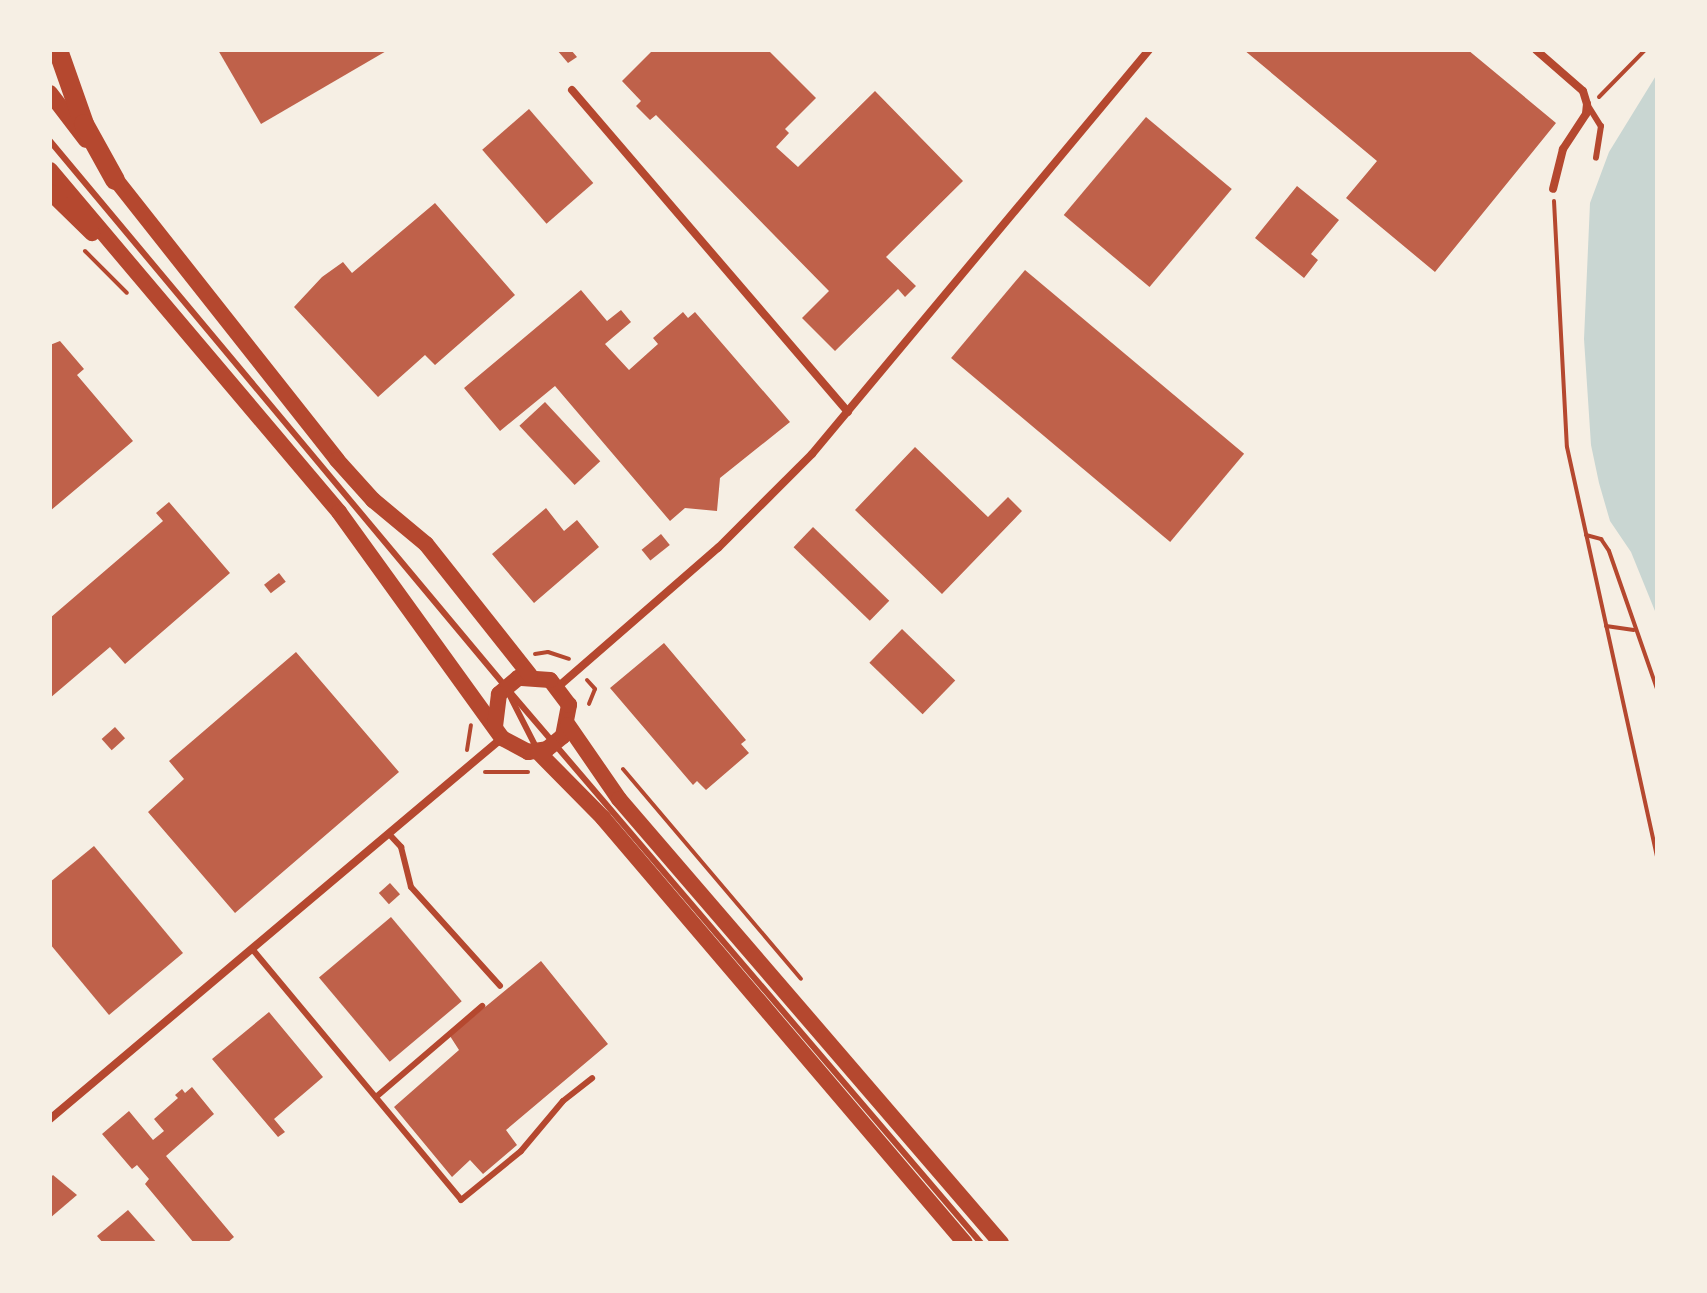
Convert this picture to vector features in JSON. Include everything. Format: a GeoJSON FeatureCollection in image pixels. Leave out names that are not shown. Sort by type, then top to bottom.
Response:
{"type":"FeatureCollection","features":[{"type":"Feature","properties":{"kind":"main road"},"geometry":{"type":"LineString","coordinates":[[58,50],[84,124],[115,180]]}},
{"type":"Feature","properties":{"kind":"main road"},"geometry":{"type":"LineString","coordinates":[[50,93],[337,460],[373,500],[426,544],[530,675],[559,686],[569,705],[568,725],[555,744],[538,752],[518,749],[499,732],[339,512],[50,170]]}},
{"type":"Feature","properties":{"kind":"main road"},"geometry":{"type":"LineString","coordinates":[[50,192],[139,275]]}},
{"type":"Feature","properties":{"kind":"main road"},"geometry":{"type":"LineString","coordinates":[[499,732],[495,704],[505,686],[530,675]]}},
{"type":"Feature","properties":{"kind":"main road"},"geometry":{"type":"LineString","coordinates":[[568,725],[619,799],[1001,1243]]}},
{"type":"Feature","properties":{"kind":"main road"},"geometry":{"type":"LineString","coordinates":[[538,752],[603,818],[965,1243]]}},
{"type":"Feature","properties":{"kind":"street"},"geometry":{"type":"LineString","coordinates":[[559,686],[766,502],[848,412],[1149,50]]}},
{"type":"Feature","properties":{"kind":"street"},"geometry":{"type":"LineString","coordinates":[[1536,50],[1583,91],[1587,104],[1563,149],[1553,189]]}},
{"type":"Feature","properties":{"kind":"street"},"geometry":{"type":"LineString","coordinates":[[572,90],[848,412]]}},
{"type":"Feature","properties":{"kind":"street"},"geometry":{"type":"LineString","coordinates":[[50,1119],[389,834],[499,732]]}},
{"type":"Feature","properties":{"kind":"lane"},"geometry":{"type":"LineString","coordinates":[[1587,104],[1601,126],[1596,158]]}},
{"type":"Feature","properties":{"kind":"lane"},"geometry":{"type":"LineString","coordinates":[[50,141],[505,686],[981,1243]]}},
{"type":"Feature","properties":{"kind":"lane"},"geometry":{"type":"LineString","coordinates":[[505,686],[538,752]]}},
{"type":"Feature","properties":{"kind":"lane"},"geometry":{"type":"LineString","coordinates":[[389,834],[401,847],[411,887],[500,986]]}},
{"type":"Feature","properties":{"kind":"lane"},"geometry":{"type":"LineString","coordinates":[[253,950],[461,1200],[521,1151],[563,1101],[592,1078]]}},
{"type":"Feature","properties":{"kind":"lane"},"geometry":{"type":"LineString","coordinates":[[376,1097],[482,1006]]}},
{"type":"Feature","properties":{"kind":"path"},"geometry":{"type":"LineString","coordinates":[[1587,104],[1605,93],[1645,50]]}},
{"type":"Feature","properties":{"kind":"path"},"geometry":{"type":"LineString","coordinates":[[1553,189],[1567,447],[1657,857]]}},
{"type":"Feature","properties":{"kind":"path"},"geometry":{"type":"LineString","coordinates":[[1586,535],[1601,539],[1609,551],[1657,689]]}},
{"type":"Feature","properties":{"kind":"path"},"geometry":{"type":"LineString","coordinates":[[1606,626],[1634,630]]}},
{"type":"Feature","properties":{"kind":"shaded area"},"geometry":{"type":"Polygon","coordinates":[[[1657,74],[1657,616],[1631,552],[1610,521],[1599,483],[1591,445],[1584,339],[1590,203],[1609,152],[1657,74]]]}},
{"type":"Feature","properties":{"kind":"building"},"geometry":{"type":"Polygon","coordinates":[[[218,50],[388,50],[261,124],[218,50]]]}},
{"type":"Feature","properties":{"kind":"building"},"geometry":{"type":"Polygon","coordinates":[[[557,50],[571,50],[577,57],[568,63],[557,50]]]}},
{"type":"Feature","properties":{"kind":"building"},"geometry":{"type":"Polygon","coordinates":[[[653,50],[768,50],[816,98],[785,129],[789,133],[776,147],[798,167],[875,91],[963,181],[886,257],[916,286],[905,297],[898,289],[835,351],[802,318],[829,291],[656,115],[650,120],[636,106],[641,101],[622,81],[653,50]]]}},
{"type":"Feature","properties":{"kind":"building"},"geometry":{"type":"Polygon","coordinates":[[[1244,50],[1468,50],[1556,123],[1435,272],[1346,198],[1377,161],[1244,50]]]}},
{"type":"Feature","properties":{"kind":"building"},"geometry":{"type":"Polygon","coordinates":[[[529,109],[593,183],[547,224],[482,150],[529,109]]]}},
{"type":"Feature","properties":{"kind":"building"},"geometry":{"type":"Polygon","coordinates":[[[1146,117],[1232,189],[1150,287],[1064,215],[1146,117]]]}},
{"type":"Feature","properties":{"kind":"building"},"geometry":{"type":"Polygon","coordinates":[[[1297,186],[1339,220],[1311,254],[1318,260],[1304,278],[1255,238],[1297,186]]]}},
{"type":"Feature","properties":{"kind":"building"},"geometry":{"type":"Polygon","coordinates":[[[435,203],[515,295],[435,365],[425,355],[378,397],[294,307],[322,277],[343,262],[352,273],[435,203]]]}},
{"type":"Feature","properties":{"kind":"building"},"geometry":{"type":"Polygon","coordinates":[[[1025,270],[1244,454],[1170,542],[951,358],[1025,270]]]}},
{"type":"Feature","properties":{"kind":"building"},"geometry":{"type":"Polygon","coordinates":[[[581,290],[607,321],[621,310],[631,322],[605,344],[629,370],[658,344],[653,338],[683,312],[688,318],[695,312],[790,422],[720,478],[717,511],[685,508],[670,521],[555,386],[500,431],[464,388],[581,290]]]}},
{"type":"Feature","properties":{"kind":"building"},"geometry":{"type":"Polygon","coordinates":[[[60,341],[84,369],[77,375],[133,441],[50,511],[50,345],[60,341]]]}},
{"type":"Feature","properties":{"kind":"building"},"geometry":{"type":"Polygon","coordinates":[[[545,402],[600,461],[575,485],[519,426],[545,402]]]}},
{"type":"Feature","properties":{"kind":"building"},"geometry":{"type":"Polygon","coordinates":[[[915,447],[988,517],[1008,497],[1022,511],[942,594],[855,510],[915,447]]]}},
{"type":"Feature","properties":{"kind":"building"},"geometry":{"type":"Polygon","coordinates":[[[169,502],[230,573],[125,664],[110,647],[50,698],[50,618],[163,521],[156,513],[169,502]]]}},
{"type":"Feature","properties":{"kind":"building"},"geometry":{"type":"Polygon","coordinates":[[[546,508],[564,531],[577,520],[599,547],[534,603],[492,554],[546,508]]]}},
{"type":"Feature","properties":{"kind":"building"},"geometry":{"type":"Polygon","coordinates":[[[813,527],[889,601],[870,621],[794,547],[813,527]]]}},
{"type":"Feature","properties":{"kind":"building"},"geometry":{"type":"Polygon","coordinates":[[[661,534],[670,545],[650,561],[642,550],[661,534]]]}},
{"type":"Feature","properties":{"kind":"building"},"geometry":{"type":"Polygon","coordinates":[[[279,573],[286,582],[271,593],[264,585],[279,573]]]}},
{"type":"Feature","properties":{"kind":"building"},"geometry":{"type":"Polygon","coordinates":[[[902,629],[955,680],[923,714],[869,663],[902,629]]]}},
{"type":"Feature","properties":{"kind":"building"},"geometry":{"type":"Polygon","coordinates":[[[664,643],[746,740],[741,744],[749,753],[706,790],[697,781],[693,785],[610,688],[664,643]]]}},
{"type":"Feature","properties":{"kind":"building"},"geometry":{"type":"Polygon","coordinates":[[[296,652],[399,772],[235,913],[148,812],[184,779],[169,761],[296,652]]]}},
{"type":"Feature","properties":{"kind":"building"},"geometry":{"type":"Polygon","coordinates":[[[115,727],[125,738],[112,750],[102,739],[115,727]]]}},
{"type":"Feature","properties":{"kind":"building"},"geometry":{"type":"Polygon","coordinates":[[[94,846],[183,953],[109,1015],[50,944],[50,882],[94,846]]]}},
{"type":"Feature","properties":{"kind":"building"},"geometry":{"type":"Polygon","coordinates":[[[390,883],[400,894],[389,904],[379,893],[390,883]]]}},
{"type":"Feature","properties":{"kind":"building"},"geometry":{"type":"Polygon","coordinates":[[[391,917],[462,1001],[390,1062],[319,977],[391,917]]]}},
{"type":"Feature","properties":{"kind":"building"},"geometry":{"type":"Polygon","coordinates":[[[541,961],[608,1044],[506,1130],[517,1145],[483,1174],[470,1160],[452,1177],[394,1107],[459,1050],[450,1036],[541,961]]]}},
{"type":"Feature","properties":{"kind":"building"},"geometry":{"type":"Polygon","coordinates":[[[269,1012],[323,1077],[274,1119],[285,1132],[278,1137],[212,1059],[269,1012]]]}},
{"type":"Feature","properties":{"kind":"building"},"geometry":{"type":"Polygon","coordinates":[[[192,1087],[214,1114],[166,1156],[234,1237],[227,1243],[194,1243],[145,1184],[149,1179],[137,1165],[132,1169],[102,1134],[129,1111],[153,1140],[164,1131],[154,1119],[178,1098],[175,1095],[182,1089],[185,1093],[192,1087]]]}},
{"type":"Feature","properties":{"kind":"building"},"geometry":{"type":"Polygon","coordinates":[[[53,1175],[77,1195],[50,1218],[50,1178],[53,1175]]]}},
{"type":"Feature","properties":{"kind":"building"},"geometry":{"type":"Polygon","coordinates":[[[128,1210],[157,1243],[103,1243],[97,1236],[128,1210]]]}}]}
